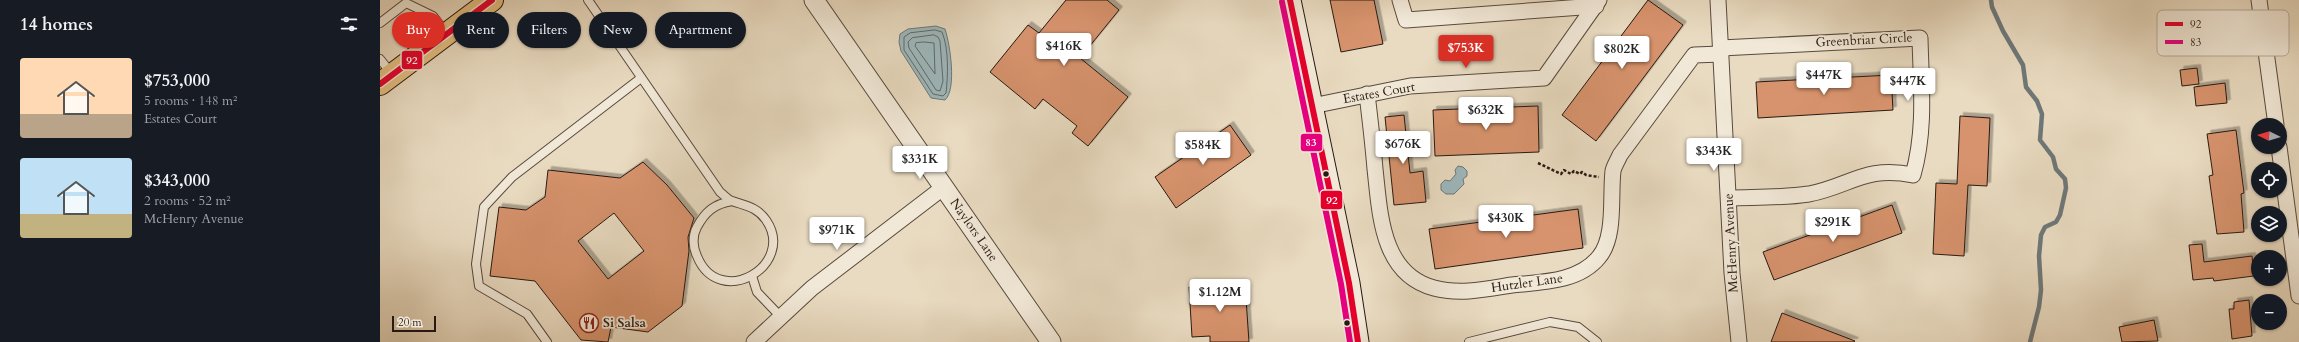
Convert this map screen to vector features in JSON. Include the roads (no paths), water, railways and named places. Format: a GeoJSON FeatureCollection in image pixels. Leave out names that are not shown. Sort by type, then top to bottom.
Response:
{"type":"FeatureCollection","features":[{"type":"Feature","properties":{"kind":"main road"},"geometry":{"type":"LineString","coordinates":[[384,73],[447,35],[492,0]]}},
{"type":"Feature","properties":{"kind":"main road"},"geometry":{"type":"LineString","coordinates":[[1290,0],[1349,283],[1358,342]]}},
{"type":"Feature","properties":{"kind":"street","name":"Naylors Lane"},"geometry":{"type":"LineString","coordinates":[[814,0],[1051,342]]}},
{"type":"Feature","properties":{"kind":"street"},"geometry":{"type":"LineString","coordinates":[[1400,0],[1406,20],[1598,3]]}},
{"type":"Feature","properties":{"kind":"street","name":"McHenry Avenue"},"geometry":{"type":"LineString","coordinates":[[1718,0],[1732,273],[1739,342]]}},
{"type":"Feature","properties":{"kind":"street"},"geometry":{"type":"LineString","coordinates":[[2259,0],[2260,10]]}},
{"type":"Feature","properties":{"kind":"street","name":"Estates Court"},"geometry":{"type":"LineString","coordinates":[[1312,106],[1410,86],[1544,78],[1598,3]]}},
{"type":"Feature","properties":{"kind":"street","name":"Greenbriar Circle"},"geometry":{"type":"LineString","coordinates":[[1721,51],[1920,38],[1923,123],[1919,153],[1913,175],[1896,171],[1878,172],[1858,177],[1810,194],[1729,198]]}},
{"type":"Feature","properties":{"kind":"street","name":"Hutzler Lane"},"geometry":{"type":"LineString","coordinates":[[1368,94],[1384,233],[1398,265],[1422,284],[1434,288],[1468,291],[1564,279],[1592,266],[1600,256],[1606,244],[1614,170],[1620,155],[1694,54],[1721,51]]}},
{"type":"Feature","properties":{"kind":"street"},"geometry":{"type":"LineString","coordinates":[[2267,56],[2275,118]]}},
{"type":"Feature","properties":{"kind":"street"},"geometry":{"type":"LineString","coordinates":[[2280,154],[2299,296]]}},
{"type":"Feature","properties":{"kind":"street"},"geometry":{"type":"LineString","coordinates":[[754,342],[780,316],[812,288],[944,187]]}},
{"type":"Feature","properties":{"kind":"lane"},"geometry":{"type":"LineString","coordinates":[[588,0],[720,192],[732,201]]}},
{"type":"Feature","properties":{"kind":"lane"},"geometry":{"type":"LineString","coordinates":[[380,23],[406,3],[433,16],[447,35]]}},
{"type":"Feature","properties":{"kind":"lane"},"geometry":{"type":"LineString","coordinates":[[547,342],[526,314],[479,286],[476,264],[484,207],[512,177],[641,78]]}},
{"type":"Feature","properties":{"kind":"lane"},"geometry":{"type":"LineString","coordinates":[[732,201],[740,202],[756,210],[766,221],[772,236],[771,251],[767,262],[758,272],[744,280],[729,281],[720,279],[710,274],[700,264],[694,250],[694,232],[703,216],[720,203],[732,201]]}},
{"type":"Feature","properties":{"kind":"lane"},"geometry":{"type":"LineString","coordinates":[[752,276],[757,292],[780,316]]}},
{"type":"Feature","properties":{"kind":"lane"},"geometry":{"type":"LineString","coordinates":[[1469,342],[1550,322],[1578,327],[1597,342]]}},
{"type":"Feature","properties":{"kind":"water"},"geometry":{"type":"Polygon","coordinates":[[[936,26],[945,29],[949,45],[952,77],[949,94],[945,100],[931,98],[901,51],[899,42],[900,34],[908,29],[936,26]]]}},
{"type":"Feature","properties":{"kind":"water"},"geometry":{"type":"Polygon","coordinates":[[[1458,166],[1463,167],[1467,171],[1467,176],[1463,179],[1464,184],[1454,194],[1446,194],[1441,190],[1441,184],[1445,180],[1450,181],[1456,174],[1455,170],[1458,166]]]}},
{"type":"Feature","properties":{"kind":"waterway"},"geometry":{"type":"LineString","coordinates":[[1991,0],[1992,7],[2003,31],[2023,65],[2026,87],[2037,101],[2042,114],[2040,140],[2053,157],[2056,169],[2065,179],[2066,188],[2060,215],[2056,222],[2045,227],[2041,235],[2039,256],[2041,290],[2039,307],[2030,342]]}},
{"type":"Feature","properties":{"kind":"place","name":"Si Salsa"},"geometry":{"type":"Point","coordinates":[589,323]}}]}
